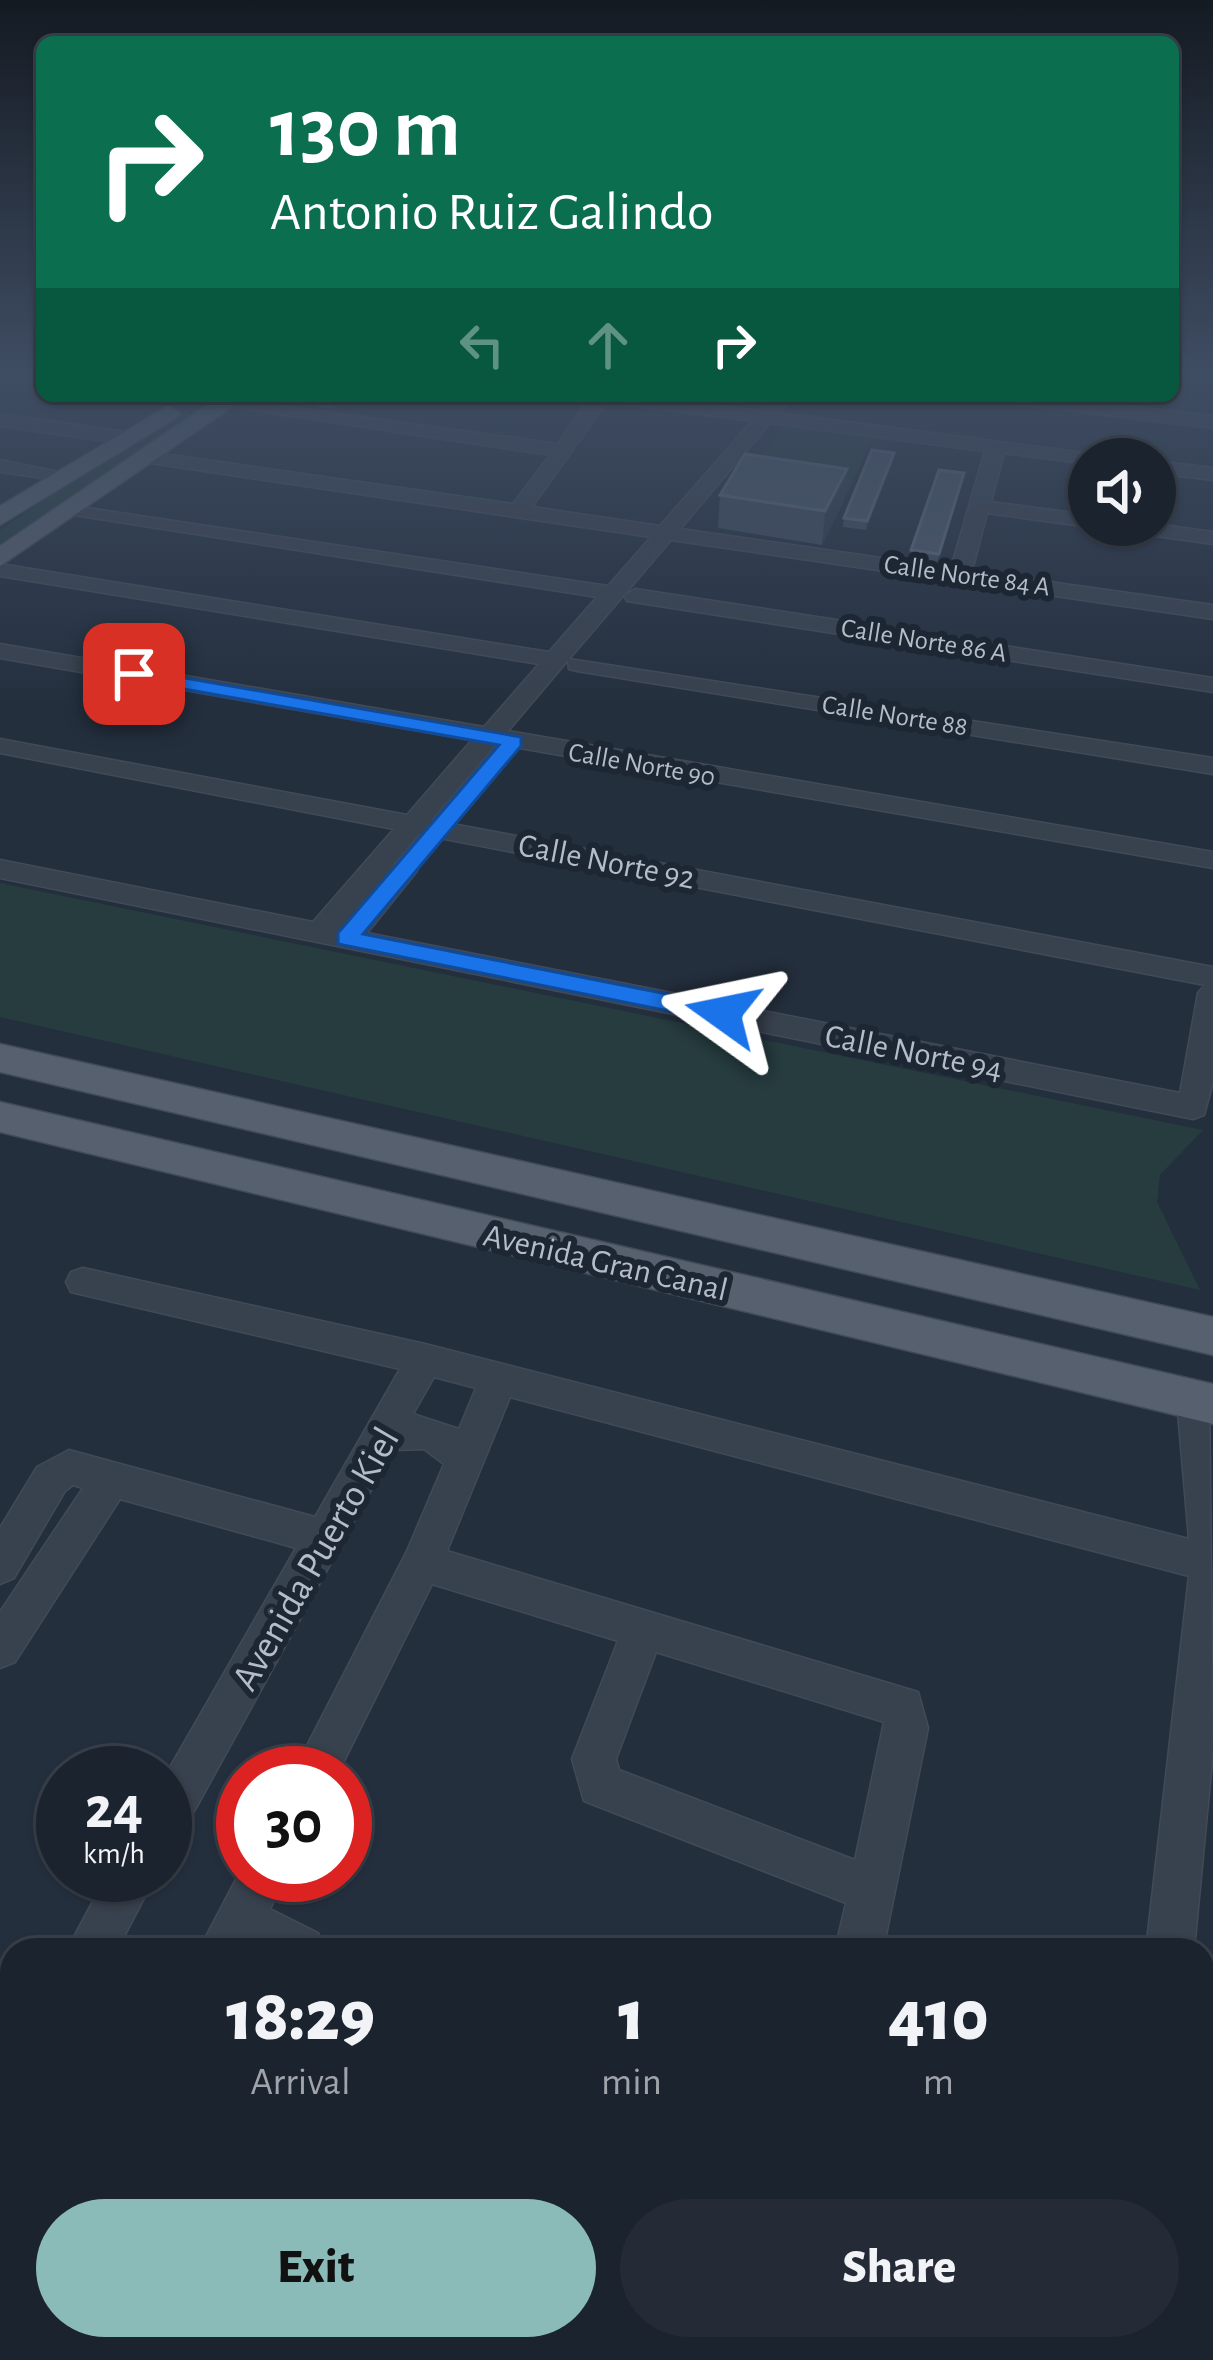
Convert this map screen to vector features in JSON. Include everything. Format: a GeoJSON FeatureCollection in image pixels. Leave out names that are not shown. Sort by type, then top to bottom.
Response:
{"type":"FeatureCollection","features":[{"type":"Feature","properties":{"kind":"main road"},"geometry":{"type":"LineString","coordinates":[[0,517],[50,485]]}},
{"type":"Feature","properties":{"kind":"main road"},"geometry":{"type":"LineString","coordinates":[[0,558],[110,485]]}},
{"type":"Feature","properties":{"kind":"main road","name":"Avenida Gran Canal"},"geometry":{"type":"LineString","coordinates":[[0,1058],[1213,1336]]}},
{"type":"Feature","properties":{"kind":"main road","name":"Avenida Gran Canal"},"geometry":{"type":"LineString","coordinates":[[0,1117],[1205,1402]]}},
{"type":"Feature","properties":{"kind":"street","name":"Calle Norte 84 A"},"geometry":{"type":"LineString","coordinates":[[339,485],[1213,612]]}},
{"type":"Feature","properties":{"kind":"street"},"geometry":{"type":"LineString","coordinates":[[519,511],[539,485]]}},
{"type":"Feature","properties":{"kind":"street"},"geometry":{"type":"LineString","coordinates":[[333,936],[716,485]]}},
{"type":"Feature","properties":{"kind":"street"},"geometry":{"type":"LineString","coordinates":[[960,574],[984,485]]}},
{"type":"Feature","properties":{"kind":"street"},"geometry":{"type":"LineString","coordinates":[[978,506],[1068,518]]}},
{"type":"Feature","properties":{"kind":"street","name":"Calle Norte 86 A"},"geometry":{"type":"LineString","coordinates":[[74,509],[1213,685]]}},
{"type":"Feature","properties":{"kind":"street"},"geometry":{"type":"LineString","coordinates":[[1176,533],[1213,538]]}},
{"type":"Feature","properties":{"kind":"street","name":"Calle Norte 88"},"geometry":{"type":"LineString","coordinates":[[0,569],[1213,766]]}},
{"type":"Feature","properties":{"kind":"street","name":"Calle Norte 90"},"geometry":{"type":"LineString","coordinates":[[0,651],[1213,860]]}},
{"type":"Feature","properties":{"kind":"street","name":"Calle Norte 92"},"geometry":{"type":"LineString","coordinates":[[0,746],[1213,977]]}},
{"type":"Feature","properties":{"kind":"street","name":"Calle Norte 94"},"geometry":{"type":"LineString","coordinates":[[0,869],[1193,1107],[1213,993]]}},
{"type":"Feature","properties":{"kind":"street"},"geometry":{"type":"LineString","coordinates":[[83,1282],[425,1359],[1211,1563]]}},
{"type":"Feature","properties":{"kind":"street","name":"Avenida Puerto Kiel"},"geometry":{"type":"LineString","coordinates":[[192,1772],[425,1359]]}},
{"type":"Feature","properties":{"kind":"street"},"geometry":{"type":"LineString","coordinates":[[329,1746],[422,1562],[500,1378]]}},
{"type":"Feature","properties":{"kind":"street"},"geometry":{"type":"LineString","coordinates":[[1171,1938],[1211,1563],[1205,1402]]}},
{"type":"Feature","properties":{"kind":"street"},"geometry":{"type":"LineString","coordinates":[[384,1437],[401,1431],[435,1433],[463,1458]]}},
{"type":"Feature","properties":{"kind":"street"},"geometry":{"type":"LineString","coordinates":[[0,1565],[56,1473],[76,1467],[325,1538]]}},
{"type":"Feature","properties":{"kind":"street"},"geometry":{"type":"LineString","coordinates":[[0,1648],[112,1478]]}},
{"type":"Feature","properties":{"kind":"street"},"geometry":{"type":"LineString","coordinates":[[422,1562],[902,1707],[906,1728],[862,1938]]}},
{"type":"Feature","properties":{"kind":"street"},"geometry":{"type":"LineString","coordinates":[[644,1628],[594,1759],[600,1785],[872,1890]]}},
{"type":"Feature","properties":{"kind":"street"},"geometry":{"type":"LineString","coordinates":[[98,1938],[119,1902]]}},
{"type":"Feature","properties":{"kind":"street"},"geometry":{"type":"LineString","coordinates":[[232,1935],[249,1902]]}},
{"type":"Feature","properties":{"kind":"green space"},"geometry":{"type":"Polygon","coordinates":[[[66,485],[93,485],[0,549],[0,530],[66,485]]]}},
{"type":"Feature","properties":{"kind":"green space"},"geometry":{"type":"Polygon","coordinates":[[[744,485],[851,485],[843,503],[744,485]]]}},
{"type":"Feature","properties":{"kind":"green space"},"geometry":{"type":"Polygon","coordinates":[[[0,883],[1203,1130],[1160,1175],[1157,1202],[1200,1290],[0,1017],[0,883]]]}},
{"type":"Feature","properties":{"kind":"building"},"geometry":{"type":"Polygon","coordinates":[[[726,485],[839,485],[825,511],[720,495],[726,485]]]}},
{"type":"Feature","properties":{"kind":"building"},"geometry":{"type":"Polygon","coordinates":[[[858,485],[881,485],[867,521],[844,518],[858,485]]]}},
{"type":"Feature","properties":{"kind":"building"},"geometry":{"type":"Polygon","coordinates":[[[934,485],[960,485],[939,554],[911,550],[934,485]]]}},
{"type":"Feature","properties":{"kind":"route"},"geometry":{"type":"LineString","coordinates":[[134,674],[514,741],[347,938],[723,1013]]}}]}
